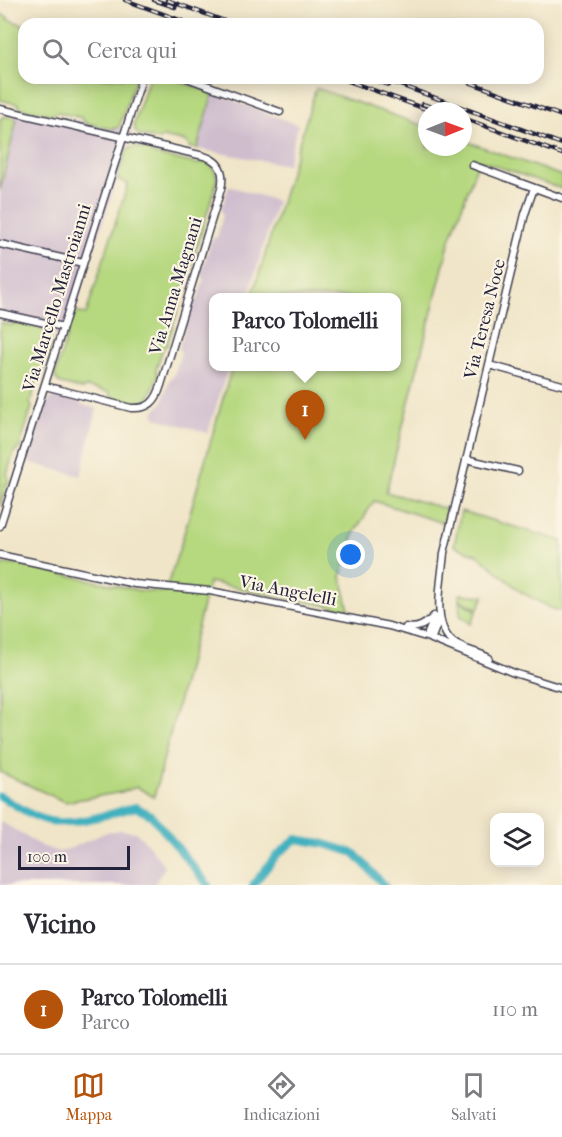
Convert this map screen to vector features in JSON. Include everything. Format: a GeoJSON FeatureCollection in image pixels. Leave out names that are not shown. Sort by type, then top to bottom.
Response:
{"type":"FeatureCollection","features":[{"type":"Feature","properties":{"kind":"street","name":"Via Marcello Mastroianni"},"geometry":{"type":"LineString","coordinates":[[0,526],[140,84]]}},
{"type":"Feature","properties":{"kind":"street"},"geometry":{"type":"LineString","coordinates":[[203,84],[280,112]]}},
{"type":"Feature","properties":{"kind":"street","name":"Via Anna Magnani"},"geometry":{"type":"LineString","coordinates":[[0,109],[211,158],[221,167],[221,189],[154,402],[141,409],[45,386]]}},
{"type":"Feature","properties":{"kind":"street"},"geometry":{"type":"LineString","coordinates":[[472,165],[562,198]]}},
{"type":"Feature","properties":{"kind":"street","name":"Via Teresa Noce"},"geometry":{"type":"LineString","coordinates":[[429,638],[428,633],[438,615],[444,553],[527,207],[534,188]]}},
{"type":"Feature","properties":{"kind":"street"},"geometry":{"type":"LineString","coordinates":[[0,244],[83,263]]}},
{"type":"Feature","properties":{"kind":"street"},"geometry":{"type":"LineString","coordinates":[[0,313],[63,327]]}},
{"type":"Feature","properties":{"kind":"street"},"geometry":{"type":"LineString","coordinates":[[489,365],[562,385]]}},
{"type":"Feature","properties":{"kind":"street"},"geometry":{"type":"LineString","coordinates":[[466,459],[518,471]]}},
{"type":"Feature","properties":{"kind":"street","name":"Via Angelelli"},"geometry":{"type":"LineString","coordinates":[[0,555],[135,584],[210,591],[408,631],[507,670],[562,688]]}},
{"type":"Feature","properties":{"kind":"street"},"geometry":{"type":"LineString","coordinates":[[373,623],[388,622],[411,628],[424,626],[438,615],[447,635],[455,643],[481,654],[507,670]]}},
{"type":"Feature","properties":{"kind":"shaded area"},"geometry":{"type":"Polygon","coordinates":[[[213,93],[298,125],[287,165],[197,149],[213,93]]]}},
{"type":"Feature","properties":{"kind":"shaded area"},"geometry":{"type":"Polygon","coordinates":[[[17,110],[132,131],[66,338],[0,320],[0,178],[17,110]]]}},
{"type":"Feature","properties":{"kind":"shaded area"},"geometry":{"type":"Polygon","coordinates":[[[229,186],[277,201],[249,293],[209,293],[209,371],[227,371],[208,433],[156,418],[153,413],[162,403],[170,379],[174,376],[192,303],[197,301],[204,279],[201,274],[212,239],[217,237],[223,215],[221,210],[229,186]]]}},
{"type":"Feature","properties":{"kind":"shaded area"},"geometry":{"type":"Polygon","coordinates":[[[55,395],[97,408],[81,476],[27,462],[47,401],[55,395]]]}},
{"type":"Feature","properties":{"kind":"shaded area"},"geometry":{"type":"Polygon","coordinates":[[[0,821],[41,846],[59,852],[107,832],[121,830],[135,832],[146,842],[165,867],[154,885],[0,885],[0,821]]]}},
{"type":"Feature","properties":{"kind":"green space"},"geometry":{"type":"Polygon","coordinates":[[[0,14],[18,23],[18,84],[134,84],[119,127],[112,129],[85,123],[82,118],[57,112],[53,115],[20,108],[18,104],[0,100],[0,14]]]}},
{"type":"Feature","properties":{"kind":"green space"},"geometry":{"type":"Polygon","coordinates":[[[147,84],[187,84],[213,93],[197,149],[189,147],[187,142],[163,137],[159,140],[139,135],[135,131],[134,124],[147,84]]]}},
{"type":"Feature","properties":{"kind":"green space"},"geometry":{"type":"Polygon","coordinates":[[[316,88],[418,124],[418,156],[472,156],[472,143],[562,176],[562,189],[479,160],[450,240],[386,492],[447,509],[443,523],[374,501],[354,533],[341,577],[349,610],[209,582],[154,797],[137,787],[122,792],[65,802],[0,772],[0,564],[20,565],[142,591],[165,592],[231,371],[401,371],[401,293],[253,293],[316,88]]]}},
{"type":"Feature","properties":{"kind":"green space"},"geometry":{"type":"Polygon","coordinates":[[[5,116],[17,119],[0,190],[0,119],[5,116]]]}},
{"type":"Feature","properties":{"kind":"green space"},"geometry":{"type":"Polygon","coordinates":[[[134,146],[150,150],[153,154],[197,164],[208,164],[213,169],[217,181],[167,345],[163,348],[156,370],[158,374],[151,393],[142,402],[130,402],[111,397],[109,392],[61,384],[55,378],[74,312],[86,314],[128,184],[117,179],[127,150],[134,146]]]}},
{"type":"Feature","properties":{"kind":"green space"},"geometry":{"type":"Polygon","coordinates":[[[0,323],[11,325],[16,323],[41,328],[49,334],[51,346],[41,379],[37,381],[30,403],[32,407],[19,449],[14,452],[0,506],[0,323]]]}},
{"type":"Feature","properties":{"kind":"green space"},"geometry":{"type":"Polygon","coordinates":[[[461,511],[562,541],[562,611],[550,608],[521,592],[478,555],[454,546],[461,511]]]}},
{"type":"Feature","properties":{"kind":"green space"},"geometry":{"type":"Polygon","coordinates":[[[460,594],[484,596],[478,609],[459,599],[460,594]]]}},
{"type":"Feature","properties":{"kind":"green space"},"geometry":{"type":"Polygon","coordinates":[[[459,601],[477,610],[471,624],[460,615],[459,601]]]}},
{"type":"Feature","properties":{"kind":"waterway"},"geometry":{"type":"LineString","coordinates":[[0,796],[34,816],[56,822],[86,820],[136,807],[152,816],[208,885]]}},
{"type":"Feature","properties":{"kind":"waterway"},"geometry":{"type":"LineString","coordinates":[[253,885],[276,856],[296,839],[325,844],[354,853],[384,885]]}},
{"type":"Feature","properties":{"kind":"railway"},"geometry":{"type":"LineString","coordinates":[[125,0],[174,18]]}},
{"type":"Feature","properties":{"kind":"railway"},"geometry":{"type":"LineString","coordinates":[[154,0],[175,7]]}},
{"type":"Feature","properties":{"kind":"railway"},"geometry":{"type":"LineString","coordinates":[[167,0],[216,18]]}},
{"type":"Feature","properties":{"kind":"railway"},"geometry":{"type":"LineString","coordinates":[[357,84],[418,106]]}},
{"type":"Feature","properties":{"kind":"railway"},"geometry":{"type":"LineString","coordinates":[[397,84],[562,144]]}},
{"type":"Feature","properties":{"kind":"railway"},"geometry":{"type":"LineString","coordinates":[[474,84],[562,116]]}},
{"type":"Feature","properties":{"kind":"railway"},"geometry":{"type":"LineString","coordinates":[[472,121],[562,154]]}},
{"type":"Feature","properties":{"kind":"place","name":"Parco Tolomelli"},"geometry":{"type":"Point","coordinates":[305,440]}}]}
